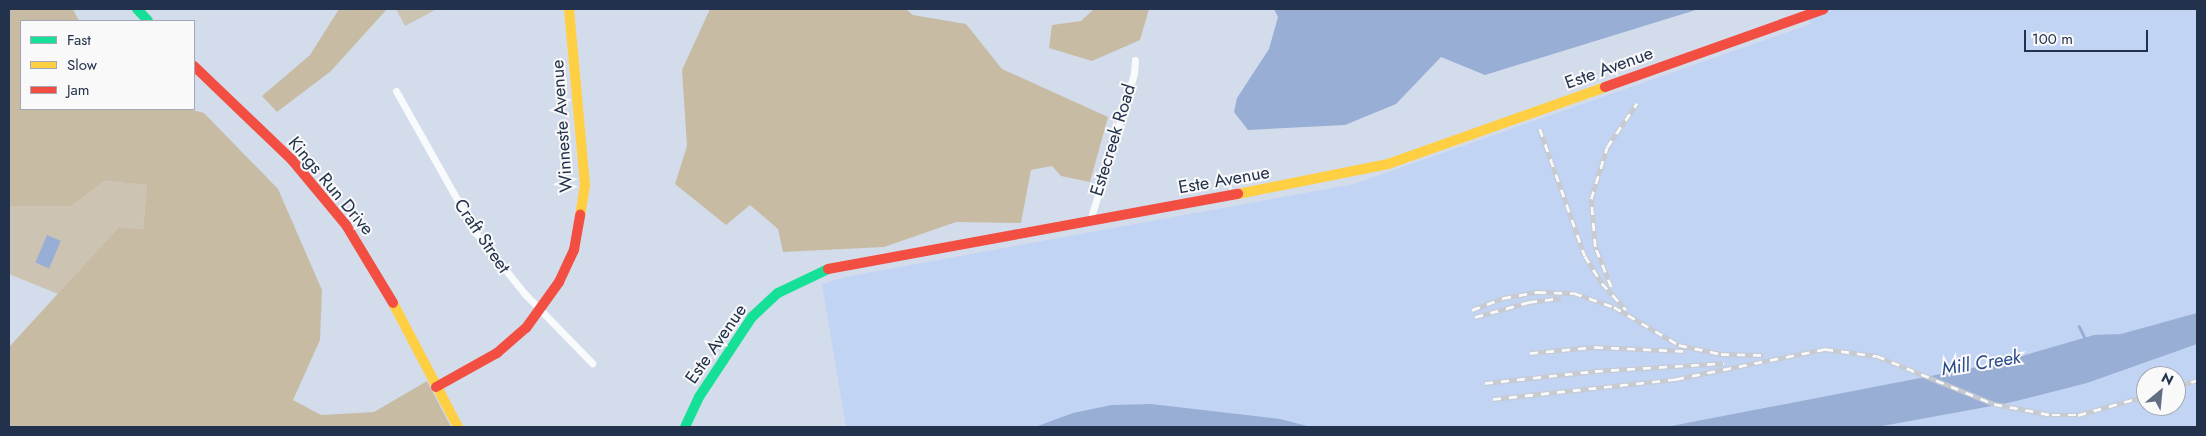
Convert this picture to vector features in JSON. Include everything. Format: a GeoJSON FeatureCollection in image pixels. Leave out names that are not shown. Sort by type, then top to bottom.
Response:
{"type":"FeatureCollection","features":[{"type":"Feature","properties":{"kind":"street"},"geometry":{"type":"LineString","coordinates":[[137,9],[147,20]]}},
{"type":"Feature","properties":{"kind":"street","name":"Winneste Avenue"},"geometry":{"type":"LineString","coordinates":[[436,387],[497,353],[540,310],[574,250],[585,185],[569,9]]}},
{"type":"Feature","properties":{"kind":"street","name":"Este Avenue"},"geometry":{"type":"LineString","coordinates":[[685,427],[699,396],[752,317],[794,282],[839,266],[1090,221],[1388,164],[1824,9]]}},
{"type":"Feature","properties":{"kind":"street","name":"Estecreek Road"},"geometry":{"type":"LineString","coordinates":[[1090,221],[1134,73],[1135,60]]}},
{"type":"Feature","properties":{"kind":"street","name":"Kings Run Drive"},"geometry":{"type":"LineString","coordinates":[[195,67],[292,160],[346,225],[379,277],[458,427]]}},
{"type":"Feature","properties":{"kind":"street","name":"Craft Street"},"geometry":{"type":"LineString","coordinates":[[396,91],[476,233],[508,276],[592,363]]}},
{"type":"Feature","properties":{"kind":"shaded area"},"geometry":{"type":"Polygon","coordinates":[[[9,9],[73,9],[78,20],[20,20],[20,110],[193,110],[204,113],[278,189],[322,290],[320,340],[293,400],[321,415],[374,412],[427,381],[451,427],[9,427],[9,347],[119,227],[143,229],[147,185],[105,181],[71,206],[9,206],[9,9]]]}},
{"type":"Feature","properties":{"kind":"shaded area"},"geometry":{"type":"Polygon","coordinates":[[[339,9],[387,9],[331,71],[277,112],[262,96],[310,55],[339,9]]]}},
{"type":"Feature","properties":{"kind":"shaded area"},"geometry":{"type":"Polygon","coordinates":[[[396,9],[437,9],[405,26],[396,9]]]}},
{"type":"Feature","properties":{"kind":"shaded area"},"geometry":{"type":"Polygon","coordinates":[[[710,9],[906,9],[913,15],[966,24],[1002,69],[1108,117],[1090,182],[1061,176],[1052,166],[1031,170],[1021,223],[956,222],[884,247],[783,252],[778,229],[750,205],[726,225],[675,184],[687,146],[682,70],[710,9]]]}},
{"type":"Feature","properties":{"kind":"shaded area"},"geometry":{"type":"Polygon","coordinates":[[[1094,9],[1149,9],[1140,40],[1092,61],[1049,48],[1052,25],[1081,21],[1094,9]]]}},
{"type":"Feature","properties":{"kind":"shaded area"},"geometry":{"type":"Polygon","coordinates":[[[1274,9],[1699,9],[1485,75],[1441,57],[1396,104],[1345,125],[1248,130],[1234,112],[1237,98],[1269,49],[1278,17],[1274,9]]]}},
{"type":"Feature","properties":{"kind":"shaded area"},"geometry":{"type":"Polygon","coordinates":[[[1805,9],[2197,9],[2197,427],[846,427],[822,284],[845,277],[1354,184],[1811,24],[1805,9]]]}},
{"type":"Feature","properties":{"kind":"shaded area"},"geometry":{"type":"Polygon","coordinates":[[[105,181],[147,185],[143,229],[119,227],[58,294],[9,274],[9,206],[71,206],[105,181]]]}},
{"type":"Feature","properties":{"kind":"shaded area"},"geometry":{"type":"Polygon","coordinates":[[[47,235],[61,241],[49,268],[35,263],[47,235]]]}},
{"type":"Feature","properties":{"kind":"shaded area"},"geometry":{"type":"Polygon","coordinates":[[[2197,313],[2197,344],[2087,383],[2008,403],[1877,427],[1666,427],[1998,363],[2094,335],[2121,334],[2197,313]]]}},
{"type":"Feature","properties":{"kind":"shaded area"},"geometry":{"type":"Polygon","coordinates":[[[1151,404],[1280,419],[1311,427],[1035,427],[1073,413],[1112,405],[1151,404]]]}},
{"type":"Feature","properties":{"kind":"waterway"},"geometry":{"type":"LineString","coordinates":[[2079,326],[2086,340]]}},
{"type":"Feature","properties":{"kind":"railway"},"geometry":{"type":"LineString","coordinates":[[1611,287],[1595,247],[1591,199],[1607,147],[1637,103]]}},
{"type":"Feature","properties":{"kind":"railway"},"geometry":{"type":"LineString","coordinates":[[1540,129],[1585,256],[1602,283],[1626,310]]}},
{"type":"Feature","properties":{"kind":"railway"},"geometry":{"type":"LineString","coordinates":[[1472,310],[1503,298],[1538,292],[1574,293],[1614,307],[1679,345],[1721,354],[1763,355]]}},
{"type":"Feature","properties":{"kind":"railway"},"geometry":{"type":"LineString","coordinates":[[1475,317],[1529,302],[1561,298]]}},
{"type":"Feature","properties":{"kind":"railway"},"geometry":{"type":"LineString","coordinates":[[1530,353],[1595,347],[1684,351]]}},
{"type":"Feature","properties":{"kind":"railway"},"geometry":{"type":"LineString","coordinates":[[1493,399],[1676,379],[1825,349],[1877,356],[1994,404],[2052,415],[2078,415],[2136,399]]}},
{"type":"Feature","properties":{"kind":"railway"},"geometry":{"type":"LineString","coordinates":[[1485,383],[1595,371],[1724,363]]}},
{"type":"Feature","properties":{"kind":"railway"},"geometry":{"type":"LineString","coordinates":[[2186,384],[2197,380]]}},
{"type":"Feature","properties":{"kind":"traffic: fast"},"geometry":{"type":"LineString","coordinates":[[137,9],[147,20]]}},
{"type":"Feature","properties":{"kind":"traffic: fast"},"geometry":{"type":"LineString","coordinates":[[685,427],[699,397],[752,317],[778,293],[828,269]]}},
{"type":"Feature","properties":{"kind":"traffic: slow"},"geometry":{"type":"LineString","coordinates":[[569,9],[585,185],[580,215]]}},
{"type":"Feature","properties":{"kind":"traffic: slow"},"geometry":{"type":"LineString","coordinates":[[1238,194],[1388,164],[1605,87]]}},
{"type":"Feature","properties":{"kind":"traffic: slow"},"geometry":{"type":"LineString","coordinates":[[393,303],[458,427]]}},
{"type":"Feature","properties":{"kind":"traffic: jam"},"geometry":{"type":"LineString","coordinates":[[1605,87],[1824,9]]}},
{"type":"Feature","properties":{"kind":"traffic: jam"},"geometry":{"type":"LineString","coordinates":[[195,67],[292,160],[346,225],[393,303]]}},
{"type":"Feature","properties":{"kind":"traffic: jam"},"geometry":{"type":"LineString","coordinates":[[828,269],[1238,194]]}},
{"type":"Feature","properties":{"kind":"traffic: jam"},"geometry":{"type":"LineString","coordinates":[[436,387],[497,353],[526,328],[559,282],[574,250],[580,215]]}},
{"type":"Feature","properties":{"kind":"water label","name":"Mill Creek"},"geometry":{"type":"Point","coordinates":[1981,363]}}]}
